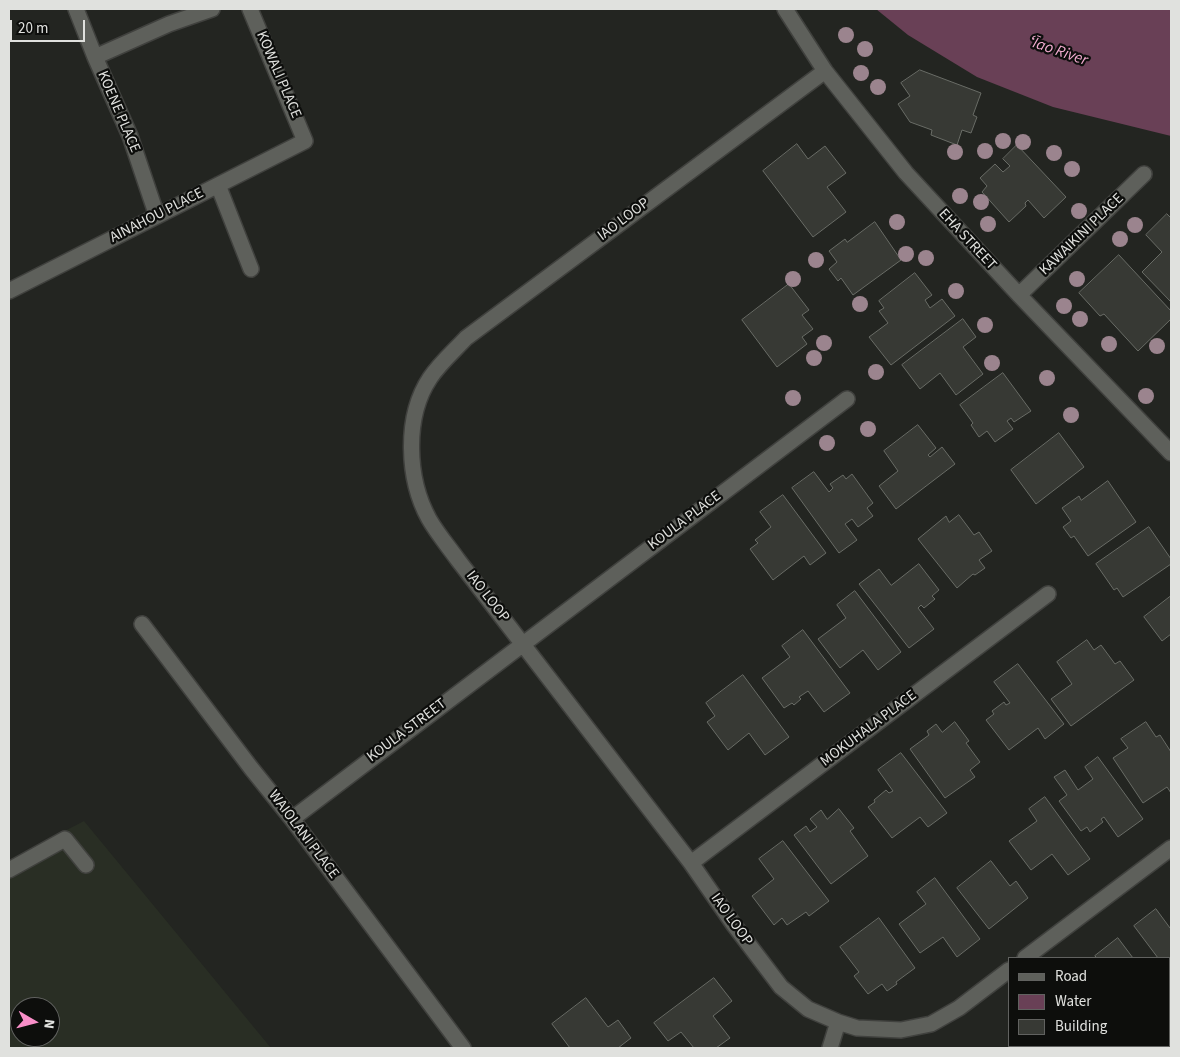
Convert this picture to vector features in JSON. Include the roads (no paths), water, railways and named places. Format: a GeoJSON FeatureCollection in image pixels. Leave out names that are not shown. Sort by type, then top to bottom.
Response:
{"type":"FeatureCollection","features":[{"type":"Feature","properties":{"kind":"street","name":"KOENE PLACE"},"geometry":{"type":"LineString","coordinates":[[76,9],[130,136],[158,216]]}},
{"type":"Feature","properties":{"kind":"street"},"geometry":{"type":"LineString","coordinates":[[95,57],[169,24],[212,9]]}},
{"type":"Feature","properties":{"kind":"street","name":"KOWALI PLACE"},"geometry":{"type":"LineString","coordinates":[[250,9],[305,141]]}},
{"type":"Feature","properties":{"kind":"street","name":"EHA STREET"},"geometry":{"type":"LineString","coordinates":[[785,9],[825,71],[906,173],[1019,295],[1171,453]]}},
{"type":"Feature","properties":{"kind":"street","name":"IAO LOOP"},"geometry":{"type":"LineString","coordinates":[[825,71],[466,338],[445,359],[429,380],[416,410],[411,461],[418,490],[429,519],[458,560],[690,863],[781,987],[808,1009],[838,1022],[858,1028],[901,1030],[931,1024],[959,1008],[1008,971]]}},
{"type":"Feature","properties":{"kind":"street","name":"AINAHOU PLACE"},"geometry":{"type":"LineString","coordinates":[[9,291],[305,141]]}},
{"type":"Feature","properties":{"kind":"street","name":"KAWAIKINI PLACE"},"geometry":{"type":"LineString","coordinates":[[1019,295],[1144,174]]}},
{"type":"Feature","properties":{"kind":"street"},"geometry":{"type":"LineString","coordinates":[[218,185],[251,269]]}},
{"type":"Feature","properties":{"kind":"street","name":"KOULA PLACE"},"geometry":{"type":"LineString","coordinates":[[522,643],[847,399]]}},
{"type":"Feature","properties":{"kind":"street","name":"MOKUHALA PLACE"},"geometry":{"type":"LineString","coordinates":[[690,863],[1048,594]]}},
{"type":"Feature","properties":{"kind":"street","name":"WAIOLANI PLACE"},"geometry":{"type":"LineString","coordinates":[[142,624],[292,819],[463,1048]]}},
{"type":"Feature","properties":{"kind":"street","name":"KOULA STREET"},"geometry":{"type":"LineString","coordinates":[[292,819],[522,643]]}},
{"type":"Feature","properties":{"kind":"street"},"geometry":{"type":"LineString","coordinates":[[9,870],[65,839],[86,865]]}},
{"type":"Feature","properties":{"kind":"street"},"geometry":{"type":"LineString","coordinates":[[1026,957],[1171,848]]}},
{"type":"Feature","properties":{"kind":"street"},"geometry":{"type":"LineString","coordinates":[[830,1048],[838,1022]]}},
{"type":"Feature","properties":{"kind":"water","name":"ʻĪao River"},"geometry":{"type":"Polygon","coordinates":[[[876,9],[1171,9],[1171,136],[1053,107],[977,77],[908,35],[876,9]]]}}]}
